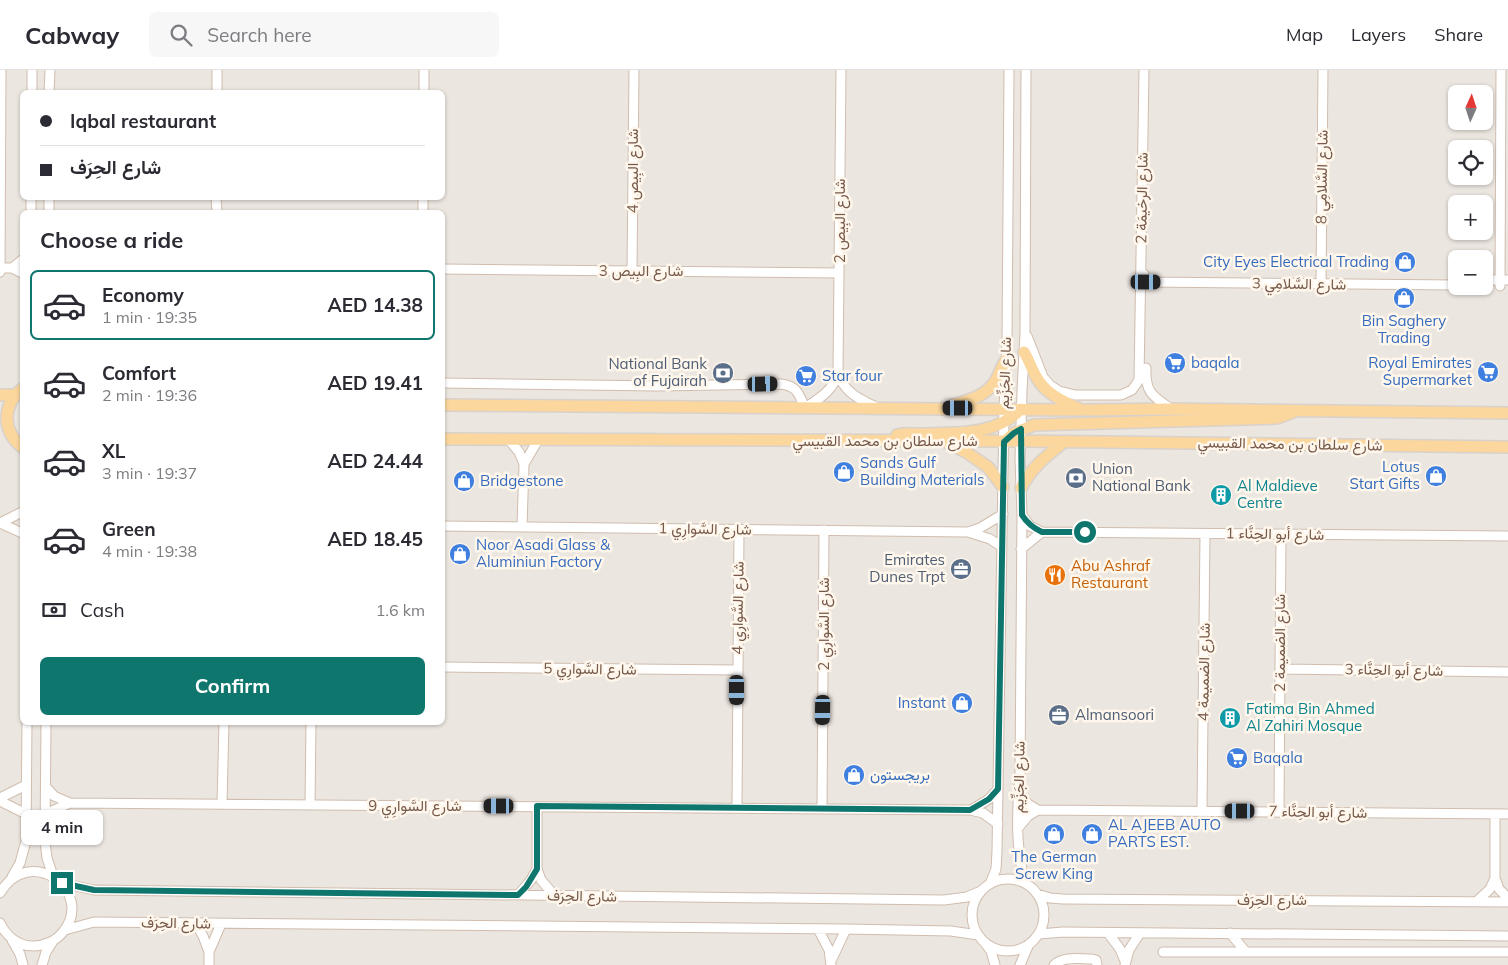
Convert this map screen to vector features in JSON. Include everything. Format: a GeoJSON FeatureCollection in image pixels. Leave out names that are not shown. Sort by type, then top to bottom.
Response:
{"type":"FeatureCollection","features":[{"type":"Feature","properties":{"kind":"main road"},"geometry":{"type":"LineString","coordinates":[[1024,352],[1036,377],[1044,387],[1061,400],[1083,410]]}},
{"type":"Feature","properties":{"kind":"main road"},"geometry":{"type":"LineString","coordinates":[[940,408],[971,399],[988,390],[997,379],[1006,360]]}},
{"type":"Feature","properties":{"kind":"main road"},"geometry":{"type":"LineString","coordinates":[[0,396],[19,392]]}},
{"type":"Feature","properties":{"kind":"main road"},"geometry":{"type":"LineString","coordinates":[[19,392],[10,402],[7,420],[12,437],[20,445]]}},
{"type":"Feature","properties":{"kind":"main road"},"geometry":{"type":"LineString","coordinates":[[445,405],[1508,413]]}},
{"type":"Feature","properties":{"kind":"main road"},"geometry":{"type":"LineString","coordinates":[[882,442],[899,434],[978,431],[1004,423],[1021,409]]}},
{"type":"Feature","properties":{"kind":"main road"},"geometry":{"type":"LineString","coordinates":[[1004,442],[1021,429],[1034,425],[1278,418],[1295,410]]}},
{"type":"Feature","properties":{"kind":"main road"},"geometry":{"type":"LineString","coordinates":[[0,437],[12,437]]}},
{"type":"Feature","properties":{"kind":"main road","name":"شارع سلطان بن محمد القبيسي"},"geometry":{"type":"LineString","coordinates":[[445,439],[1021,441],[1506,449]]}},
{"type":"Feature","properties":{"kind":"main road"},"geometry":{"type":"LineString","coordinates":[[947,442],[988,466],[1003,487]]}},
{"type":"Feature","properties":{"kind":"main road"},"geometry":{"type":"LineString","coordinates":[[1020,488],[1034,467],[1064,442]]}},
{"type":"Feature","properties":{"kind":"street"},"geometry":{"type":"LineString","coordinates":[[0,272],[1,70]]}},
{"type":"Feature","properties":{"kind":"street"},"geometry":{"type":"LineString","coordinates":[[32,70],[32,90]]}},
{"type":"Feature","properties":{"kind":"street"},"geometry":{"type":"LineString","coordinates":[[49,90],[50,70]]}},
{"type":"Feature","properties":{"kind":"street"},"geometry":{"type":"LineString","coordinates":[[216,90],[217,70]]}},
{"type":"Feature","properties":{"kind":"street"},"geometry":{"type":"LineString","coordinates":[[424,70],[424,90]]}},
{"type":"Feature","properties":{"kind":"street","name":"شارع البِيص 4"},"geometry":{"type":"LineString","coordinates":[[632,271],[634,70]]}},
{"type":"Feature","properties":{"kind":"street","name":"شارع البِيص 2"},"geometry":{"type":"LineString","coordinates":[[806,408],[831,389],[838,372],[841,70]]}},
{"type":"Feature","properties":{"kind":"street","name":"شارع الجَزِّيم"},"geometry":{"type":"LineString","coordinates":[[990,884],[996,869],[998,824],[1009,70]]}},
{"type":"Feature","properties":{"kind":"street","name":"شارع الجَزِّيم"},"geometry":{"type":"LineString","coordinates":[[1025,883],[1018,849],[1018,791],[1022,515],[1020,488],[1021,409],[1025,333],[1026,70]]}},
{"type":"Feature","properties":{"kind":"street","name":"شارع الرخيمَة 2"},"geometry":{"type":"LineString","coordinates":[[1144,70],[1142,228],[1145,234],[1146,384],[1153,396],[1171,409]]}},
{"type":"Feature","properties":{"kind":"street","name":"شارع الرخيمَة 2"},"geometry":{"type":"LineString","coordinates":[[1025,333],[1040,372],[1054,388],[1075,394],[1117,395],[1129,392],[1138,384],[1145,279],[1150,70]]}},
{"type":"Feature","properties":{"kind":"street","name":"شارع السَّلامِي 8"},"geometry":{"type":"LineString","coordinates":[[1321,281],[1323,70]]}},
{"type":"Feature","properties":{"kind":"street"},"geometry":{"type":"LineString","coordinates":[[1502,70],[1504,283]]}},
{"type":"Feature","properties":{"kind":"street"},"geometry":{"type":"LineString","coordinates":[[12,268],[20,262]]}},
{"type":"Feature","properties":{"kind":"street"},"geometry":{"type":"LineString","coordinates":[[0,268],[12,268],[20,272]]}},
{"type":"Feature","properties":{"kind":"street","name":"شارع البِيص 3"},"geometry":{"type":"LineString","coordinates":[[445,270],[839,273]]}},
{"type":"Feature","properties":{"kind":"street","name":"شارع السَّلامِي 3"},"geometry":{"type":"LineString","coordinates":[[1145,279],[1448,285]]}},
{"type":"Feature","properties":{"kind":"street","name":"شارع السَّلامِي 3"},"geometry":{"type":"LineString","coordinates":[[1321,281],[1448,279]]}},
{"type":"Feature","properties":{"kind":"street"},"geometry":{"type":"LineString","coordinates":[[838,372],[842,384],[851,394],[877,408]]}},
{"type":"Feature","properties":{"kind":"street"},"geometry":{"type":"LineString","coordinates":[[445,383],[658,386],[781,384],[790,385],[798,391],[806,408]]}},
{"type":"Feature","properties":{"kind":"street"},"geometry":{"type":"LineString","coordinates":[[509,440],[519,452],[524,464]]}},
{"type":"Feature","properties":{"kind":"street"},"geometry":{"type":"LineString","coordinates":[[522,527],[524,464],[538,440]]}},
{"type":"Feature","properties":{"kind":"street"},"geometry":{"type":"LineString","coordinates":[[0,523],[20,513]]}},
{"type":"Feature","properties":{"kind":"street","name":"شارع السَّوارِي 1"},"geometry":{"type":"LineString","coordinates":[[968,532],[980,528],[1003,514]]}},
{"type":"Feature","properties":{"kind":"street"},"geometry":{"type":"LineString","coordinates":[[1021,549],[1042,532],[1030,526],[1022,515]]}},
{"type":"Feature","properties":{"kind":"street"},"geometry":{"type":"LineString","coordinates":[[0,523],[20,532]]}},
{"type":"Feature","properties":{"kind":"street","name":"شارع السَّوارِي 1"},"geometry":{"type":"LineString","coordinates":[[445,526],[968,532],[990,539],[1002,548]]}},
{"type":"Feature","properties":{"kind":"street","name":"شارع السَّوارِي 4"},"geometry":{"type":"LineString","coordinates":[[737,808],[739,529]]}},
{"type":"Feature","properties":{"kind":"street","name":"شارع السَّوارِي 2"},"geometry":{"type":"LineString","coordinates":[[822,809],[824,530]]}},
{"type":"Feature","properties":{"kind":"street","name":"شارع أبو الحِنَّاء 1"},"geometry":{"type":"LineString","coordinates":[[1042,532],[1508,536]]}},
{"type":"Feature","properties":{"kind":"street","name":"شارع الضميمة 4"},"geometry":{"type":"LineString","coordinates":[[1202,810],[1205,534]]}},
{"type":"Feature","properties":{"kind":"street","name":"شارع الضميمة 2"},"geometry":{"type":"LineString","coordinates":[[1279,811],[1281,534]]}},
{"type":"Feature","properties":{"kind":"street","name":"شارع السَّوارِي 5"},"geometry":{"type":"LineString","coordinates":[[445,667],[737,670]]}},
{"type":"Feature","properties":{"kind":"street","name":"شارع أبو الحِنَّاء 3"},"geometry":{"type":"LineString","coordinates":[[1280,669],[1508,672]]}},
{"type":"Feature","properties":{"kind":"street"},"geometry":{"type":"LineString","coordinates":[[2,888],[12,878],[20,863],[26,841],[27,725]]}},
{"type":"Feature","properties":{"kind":"street"},"geometry":{"type":"LineString","coordinates":[[46,725],[45,841],[47,858],[53,876]]}},
{"type":"Feature","properties":{"kind":"street"},"geometry":{"type":"LineString","coordinates":[[222,804],[224,725]]}},
{"type":"Feature","properties":{"kind":"street"},"geometry":{"type":"LineString","coordinates":[[310,805],[312,725]]}},
{"type":"Feature","properties":{"kind":"street"},"geometry":{"type":"LineString","coordinates":[[0,800],[26,785]]}},
{"type":"Feature","properties":{"kind":"street"},"geometry":{"type":"LineString","coordinates":[[46,787],[59,799],[70,803]]}},
{"type":"Feature","properties":{"kind":"street"},"geometry":{"type":"LineString","coordinates":[[970,810],[989,799],[998,789]]}},
{"type":"Feature","properties":{"kind":"street"},"geometry":{"type":"LineString","coordinates":[[1018,791],[1024,801],[1038,810],[1028,816],[1018,830]]}},
{"type":"Feature","properties":{"kind":"street"},"geometry":{"type":"LineString","coordinates":[[0,800],[26,814]]}},
{"type":"Feature","properties":{"kind":"street"},"geometry":{"type":"LineString","coordinates":[[46,818],[54,810],[70,803]]}},
{"type":"Feature","properties":{"kind":"street","name":"شارع السَّوارِي 9"},"geometry":{"type":"LineString","coordinates":[[70,803],[970,810],[988,816],[998,824]]}},
{"type":"Feature","properties":{"kind":"street"},"geometry":{"type":"LineString","coordinates":[[537,806],[537,869],[541,880],[555,896]]}},
{"type":"Feature","properties":{"kind":"street","name":"شارع أبو الحِنَّاء 7"},"geometry":{"type":"LineString","coordinates":[[1038,810],[1508,814]]}},
{"type":"Feature","properties":{"kind":"street"},"geometry":{"type":"LineString","coordinates":[[1495,814],[1495,878],[1499,889],[1508,900]]}},
{"type":"Feature","properties":{"kind":"street"},"geometry":{"type":"LineString","coordinates":[[518,895],[526,887],[537,869]]}},
{"type":"Feature","properties":{"kind":"street"},"geometry":{"type":"LineString","coordinates":[[12,878],[32,871],[43,872],[53,876],[62,883],[69,894],[72,906],[70,919],[65,930],[53,941],[46,952],[42,965]]}},
{"type":"Feature","properties":{"kind":"street"},"geometry":{"type":"LineString","coordinates":[[1476,902],[1490,889],[1495,878]]}},
{"type":"Feature","properties":{"kind":"street"},"geometry":{"type":"LineString","coordinates":[[995,965],[991,951],[975,928],[972,912],[981,891],[990,884],[1007,879],[1025,883],[1038,894],[1044,914],[1039,934],[1029,944],[1020,965]]}},
{"type":"Feature","properties":{"kind":"street","name":"شارع الحِرَف"},"geometry":{"type":"LineString","coordinates":[[62,883],[94,890],[944,900],[967,897],[981,891]]}},
{"type":"Feature","properties":{"kind":"street","name":"شارع الحِرَف"},"geometry":{"type":"LineString","coordinates":[[1038,894],[1050,898],[1063,899],[1476,902],[1508,900]]}},
{"type":"Feature","properties":{"kind":"street","name":"شارع الحِرَف"},"geometry":{"type":"LineString","coordinates":[[65,930],[94,922],[846,929],[951,931],[981,938]]}},
{"type":"Feature","properties":{"kind":"street"},"geometry":{"type":"LineString","coordinates":[[0,924],[17,948],[24,965]]}},
{"type":"Feature","properties":{"kind":"street"},"geometry":{"type":"LineString","coordinates":[[196,924],[209,952],[209,965]]}},
{"type":"Feature","properties":{"kind":"street"},"geometry":{"type":"LineString","coordinates":[[209,952],[221,924]]}},
{"type":"Feature","properties":{"kind":"street"},"geometry":{"type":"LineString","coordinates":[[818,929],[829,950],[831,963]]}},
{"type":"Feature","properties":{"kind":"street"},"geometry":{"type":"LineString","coordinates":[[831,963],[846,929]]}},
{"type":"Feature","properties":{"kind":"street"},"geometry":{"type":"LineString","coordinates":[[1108,933],[1120,949],[1125,963]]}},
{"type":"Feature","properties":{"kind":"street"},"geometry":{"type":"LineString","coordinates":[[1125,963],[1134,941],[1140,933]]}},
{"type":"Feature","properties":{"kind":"street"},"geometry":{"type":"LineString","coordinates":[[1039,934],[1230,933],[1508,936]]}},
{"type":"Feature","properties":{"kind":"street"},"geometry":{"type":"LineString","coordinates":[[1230,933],[1246,952]]}},
{"type":"Feature","properties":{"kind":"street"},"geometry":{"type":"LineString","coordinates":[[8,936],[18,943],[30,946],[42,945],[53,941]]}},
{"type":"Feature","properties":{"kind":"street"},"geometry":{"type":"LineString","coordinates":[[981,938],[998,949],[1014,950],[1029,944]]}},
{"type":"Feature","properties":{"kind":"street"},"geometry":{"type":"LineString","coordinates":[[1163,952],[1508,952]]}},
{"type":"Feature","properties":{"kind":"street"},"geometry":{"type":"LineString","coordinates":[[1054,965],[1059,961],[1067,959],[1092,959],[1096,960],[1097,965]]}},
{"type":"Feature","properties":{"kind":"shaded area"},"geometry":{"type":"Polygon","coordinates":[[[0,70],[1508,70],[1508,965],[0,965],[0,70]]]}},
{"type":"Feature","properties":{"kind":"place","name":"City Eyes Electrical Trading"},"geometry":{"type":"Point","coordinates":[1405,262]}},
{"type":"Feature","properties":{"kind":"place","name":"Bin Saghery Trading"},"geometry":{"type":"Point","coordinates":[1404,298]}},
{"type":"Feature","properties":{"kind":"place","name":"baqala"},"geometry":{"type":"Point","coordinates":[1175,363]}},
{"type":"Feature","properties":{"kind":"place","name":"Royal Emirates Supermarket"},"geometry":{"type":"Point","coordinates":[1488,372]}},
{"type":"Feature","properties":{"kind":"place","name":"National Bank of Fujairah"},"geometry":{"type":"Point","coordinates":[723,373]}},
{"type":"Feature","properties":{"kind":"place","name":"Star four"},"geometry":{"type":"Point","coordinates":[806,376]}},
{"type":"Feature","properties":{"kind":"place","name":"Sands Gulf Building Materials"},"geometry":{"type":"Point","coordinates":[844,472]}},
{"type":"Feature","properties":{"kind":"place","name":"Lotus Start Gifts"},"geometry":{"type":"Point","coordinates":[1436,476]}},
{"type":"Feature","properties":{"kind":"place","name":"Union National Bank"},"geometry":{"type":"Point","coordinates":[1076,478]}},
{"type":"Feature","properties":{"kind":"place","name":"Bridgestone"},"geometry":{"type":"Point","coordinates":[464,481]}},
{"type":"Feature","properties":{"kind":"place","name":"Al Maldieve Centre"},"geometry":{"type":"Point","coordinates":[1221,495]}},
{"type":"Feature","properties":{"kind":"place","name":"Noor Asadi Glass & Aluminiun Factory"},"geometry":{"type":"Point","coordinates":[460,554]}},
{"type":"Feature","properties":{"kind":"place","name":"Emirates Dunes Trpt"},"geometry":{"type":"Point","coordinates":[961,569]}},
{"type":"Feature","properties":{"kind":"place","name":"Abu Ashraf Restaurant"},"geometry":{"type":"Point","coordinates":[1055,575]}},
{"type":"Feature","properties":{"kind":"place","name":"Instant"},"geometry":{"type":"Point","coordinates":[962,703]}},
{"type":"Feature","properties":{"kind":"place","name":"Almansoori"},"geometry":{"type":"Point","coordinates":[1059,715]}},
{"type":"Feature","properties":{"kind":"place","name":"Fatima Bin Ahmed Al Zahiri Mosque"},"geometry":{"type":"Point","coordinates":[1230,718]}},
{"type":"Feature","properties":{"kind":"place","name":"Baqala"},"geometry":{"type":"Point","coordinates":[1237,758]}},
{"type":"Feature","properties":{"kind":"place","name":"بريجستون"},"geometry":{"type":"Point","coordinates":[854,775]}},
{"type":"Feature","properties":{"kind":"place","name":"The German Screw King"},"geometry":{"type":"Point","coordinates":[1054,834]}},
{"type":"Feature","properties":{"kind":"place","name":"AL AJEEB AUTO PARTS EST."},"geometry":{"type":"Point","coordinates":[1092,834]}},
{"type":"Feature","properties":{"kind":"route"},"geometry":{"type":"LineString","coordinates":[[62,883],[94,890],[518,895],[526,887],[537,869],[537,806],[970,810],[983,804],[998,789],[1004,442],[1014,433],[1021,429],[1020,488],[1022,515],[1026,521],[1030,526],[1042,532],[1085,532]]}}]}
